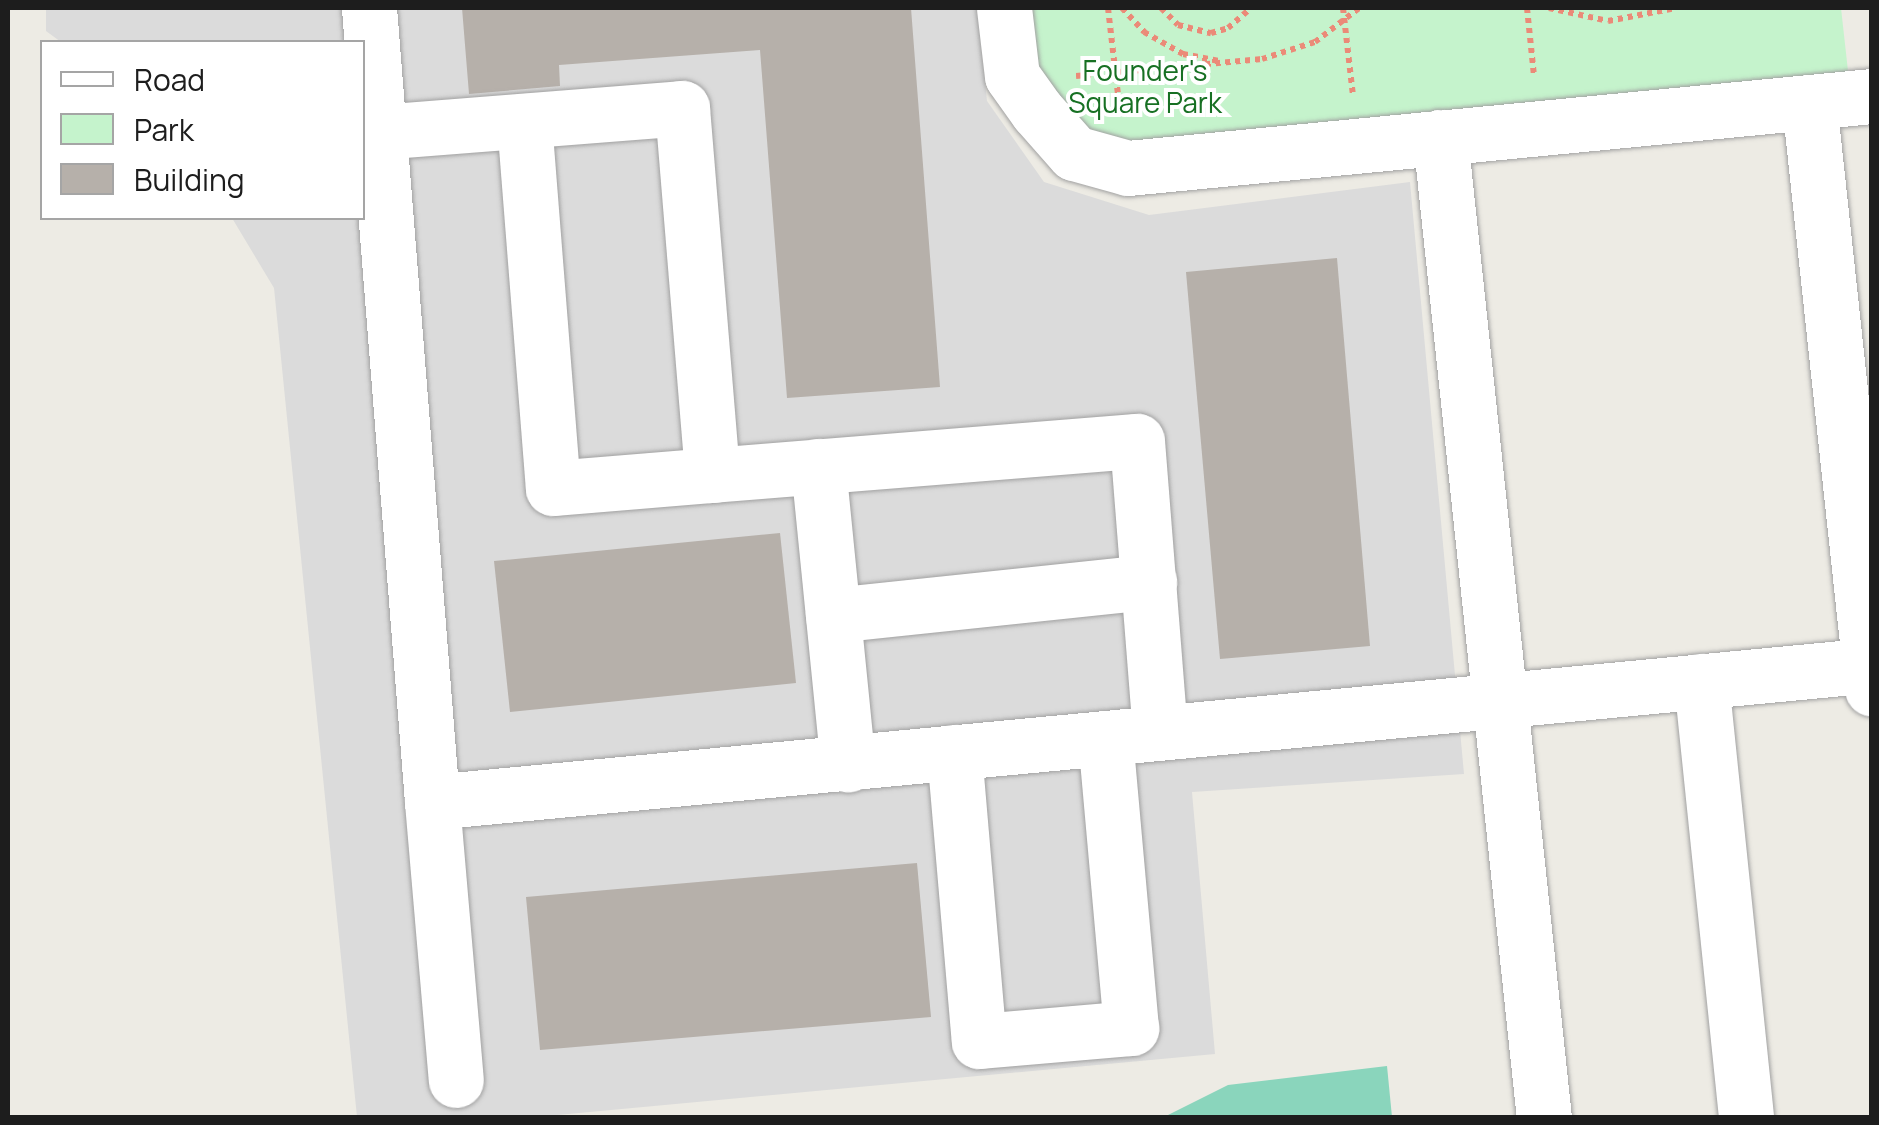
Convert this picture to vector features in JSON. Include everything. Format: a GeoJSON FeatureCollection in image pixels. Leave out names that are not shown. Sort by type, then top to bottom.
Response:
{"type":"FeatureCollection","features":[{"type":"Feature","properties":{"kind":"street"},"geometry":{"type":"LineString","coordinates":[[368,8],[456,1080]]}},
{"type":"Feature","properties":{"kind":"street"},"geometry":{"type":"LineString","coordinates":[[1004,8],[1012,76],[1074,152],[1128,168],[1872,96]]}},
{"type":"Feature","properties":{"kind":"street"},"geometry":{"type":"LineString","coordinates":[[432,802],[1701,681],[1871,673],[1809,102]]}},
{"type":"Feature","properties":{"kind":"street"},"geometry":{"type":"LineString","coordinates":[[379,132],[682,108],[712,475]]}},
{"type":"Feature","properties":{"kind":"street"},"geometry":{"type":"LineString","coordinates":[[524,121],[553,488],[1138,441],[1160,732]]}},
{"type":"Feature","properties":{"kind":"street"},"geometry":{"type":"LineString","coordinates":[[1440,137],[1544,1118]]}},
{"type":"Feature","properties":{"kind":"street"},"geometry":{"type":"LineString","coordinates":[[818,466],[848,764]]}},
{"type":"Feature","properties":{"kind":"street"},"geometry":{"type":"LineString","coordinates":[[833,615],[1149,582]]}},
{"type":"Feature","properties":{"kind":"street"},"geometry":{"type":"LineString","coordinates":[[1701,681],[1746,1118]]}},
{"type":"Feature","properties":{"kind":"street"},"geometry":{"type":"LineString","coordinates":[[954,752],[979,1042],[1131,1028],[1105,739]]}},
{"type":"Feature","properties":{"kind":"path"},"geometry":{"type":"LineString","coordinates":[[1108,8],[1128,168]]}},
{"type":"Feature","properties":{"kind":"path"},"geometry":{"type":"LineString","coordinates":[[1122,8],[1144,32],[1183,54],[1231,63]]}},
{"type":"Feature","properties":{"kind":"path"},"geometry":{"type":"LineString","coordinates":[[1161,8],[1178,26],[1211,33],[1228,28],[1251,8]]}},
{"type":"Feature","properties":{"kind":"path"},"geometry":{"type":"LineString","coordinates":[[1343,8],[1354,103]]}},
{"type":"Feature","properties":{"kind":"path"},"geometry":{"type":"LineString","coordinates":[[1012,76],[1115,76],[1231,63],[1315,42],[1359,8]]}},
{"type":"Feature","properties":{"kind":"path"},"geometry":{"type":"LineString","coordinates":[[1527,8],[1534,82]]}},
{"type":"Feature","properties":{"kind":"path"},"geometry":{"type":"LineString","coordinates":[[1549,8],[1608,20],[1676,8]]}},
{"type":"Feature","properties":{"kind":"shaded area"},"geometry":{"type":"Polygon","coordinates":[[[46,8],[977,8],[987,101],[1044,182],[1149,215],[1410,182],[1464,774],[1192,792],[1215,1054],[536,1117],[357,1117],[274,288],[233,220],[365,220],[365,40],[58,40],[46,31],[46,8]]]}},
{"type":"Feature","properties":{"kind":"green space","name":"Founder's Square Park"},"geometry":{"type":"Polygon","coordinates":[[[1004,8],[1841,8],[1851,98],[1074,153],[1004,8]]]}},
{"type":"Feature","properties":{"kind":"green space"},"geometry":{"type":"Polygon","coordinates":[[[1387,1066],[1392,1117],[1164,1117],[1228,1085],[1387,1066]]]}},
{"type":"Feature","properties":{"kind":"building"},"geometry":{"type":"Polygon","coordinates":[[[462,8],[911,8],[940,387],[787,398],[760,50],[559,65],[560,86],[469,94],[462,8]]]}},
{"type":"Feature","properties":{"kind":"building"},"geometry":{"type":"Polygon","coordinates":[[[1337,258],[1370,646],[1220,659],[1186,272],[1337,258]]]}},
{"type":"Feature","properties":{"kind":"building"},"geometry":{"type":"Polygon","coordinates":[[[780,533],[796,683],[510,712],[494,561],[780,533]]]}},
{"type":"Feature","properties":{"kind":"building"},"geometry":{"type":"Polygon","coordinates":[[[917,863],[931,1017],[540,1050],[526,897],[917,863]]]}}]}
